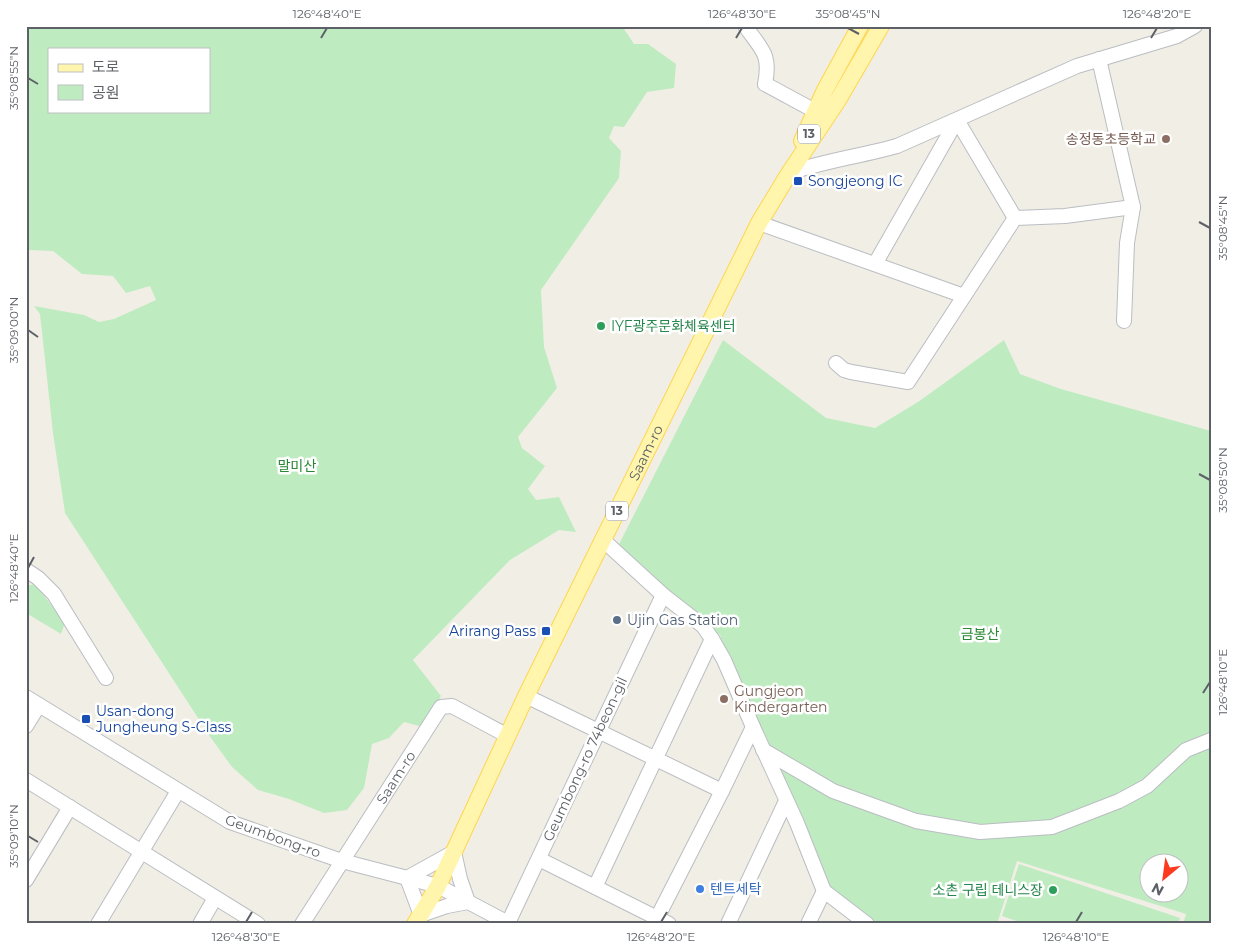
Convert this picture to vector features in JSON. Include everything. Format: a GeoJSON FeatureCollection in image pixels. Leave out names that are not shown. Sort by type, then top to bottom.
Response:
{"type":"FeatureCollection","features":[{"type":"Feature","properties":{"kind":"main road"},"geometry":{"type":"LineString","coordinates":[[831,95],[860,26]]}},
{"type":"Feature","properties":{"kind":"main road","name":"13"},"geometry":{"type":"LineString","coordinates":[[831,95],[868,26]]}},
{"type":"Feature","properties":{"kind":"main road","name":"13"},"geometry":{"type":"LineString","coordinates":[[831,95],[880,26]]}},
{"type":"Feature","properties":{"kind":"main road"},"geometry":{"type":"LineString","coordinates":[[789,173],[814,110],[831,95],[860,75],[893,26]]}},
{"type":"Feature","properties":{"kind":"main road","name":"Saam-ro"},"geometry":{"type":"LineString","coordinates":[[418,919],[438,886],[526,696],[759,223],[789,173],[831,95]]}},
{"type":"Feature","properties":{"kind":"street"},"geometry":{"type":"LineString","coordinates":[[746,26],[764,53],[768,68],[766,84],[814,110]]}},
{"type":"Feature","properties":{"kind":"street"},"geometry":{"type":"LineString","coordinates":[[789,173],[817,164],[898,146],[1077,66],[1177,36],[1195,26]]}},
{"type":"Feature","properties":{"kind":"street"},"geometry":{"type":"LineString","coordinates":[[1099,59],[1133,206],[1127,243],[1124,321]]}},
{"type":"Feature","properties":{"kind":"street"},"geometry":{"type":"LineString","coordinates":[[957,120],[1015,218]]}},
{"type":"Feature","properties":{"kind":"street"},"geometry":{"type":"LineString","coordinates":[[875,264],[957,120]]}},
{"type":"Feature","properties":{"kind":"street"},"geometry":{"type":"LineString","coordinates":[[1015,218],[1065,216],[1133,206]]}},
{"type":"Feature","properties":{"kind":"street"},"geometry":{"type":"LineString","coordinates":[[836,363],[844,370],[851,372],[908,382],[1015,218]]}},
{"type":"Feature","properties":{"kind":"street"},"geometry":{"type":"LineString","coordinates":[[759,223],[964,296]]}},
{"type":"Feature","properties":{"kind":"street"},"geometry":{"type":"LineString","coordinates":[[603,540],[663,596],[702,626],[712,639],[724,660],[752,727],[797,823],[824,891],[867,924]]}},
{"type":"Feature","properties":{"kind":"street"},"geometry":{"type":"LineString","coordinates":[[26,570],[38,578],[54,594],[106,678]]}},
{"type":"Feature","properties":{"kind":"street","name":"Geumbong-ro 74beon-gil"},"geometry":{"type":"LineString","coordinates":[[509,923],[663,596]]}},
{"type":"Feature","properties":{"kind":"street"},"geometry":{"type":"LineString","coordinates":[[595,887],[712,639]]}},
{"type":"Feature","properties":{"kind":"street"},"geometry":{"type":"LineString","coordinates":[[526,696],[722,791]]}},
{"type":"Feature","properties":{"kind":"street","name":"Geumbong-ro"},"geometry":{"type":"LineString","coordinates":[[26,698],[216,814],[240,826],[342,861],[438,886],[509,923]]}},
{"type":"Feature","properties":{"kind":"street"},"geometry":{"type":"LineString","coordinates":[[26,726],[39,705]]}},
{"type":"Feature","properties":{"kind":"street","name":"Saam-ro"},"geometry":{"type":"LineString","coordinates":[[342,861],[441,707],[452,706],[508,736]]}},
{"type":"Feature","properties":{"kind":"street"},"geometry":{"type":"LineString","coordinates":[[539,859],[660,922],[752,727]]}},
{"type":"Feature","properties":{"kind":"street"},"geometry":{"type":"LineString","coordinates":[[763,750],[833,791],[916,821],[980,832],[1052,827],[1119,802],[1147,786],[1186,750],[1211,740]]}},
{"type":"Feature","properties":{"kind":"street"},"geometry":{"type":"LineString","coordinates":[[26,780],[258,924]]}},
{"type":"Feature","properties":{"kind":"street"},"geometry":{"type":"LineString","coordinates":[[98,924],[178,791]]}},
{"type":"Feature","properties":{"kind":"street"},"geometry":{"type":"LineString","coordinates":[[728,924],[786,801]]}},
{"type":"Feature","properties":{"kind":"street"},"geometry":{"type":"LineString","coordinates":[[26,880],[70,807]]}},
{"type":"Feature","properties":{"kind":"street"},"geometry":{"type":"LineString","coordinates":[[454,852],[460,880],[468,902],[447,906],[418,919],[406,878],[454,852]]}},
{"type":"Feature","properties":{"kind":"street"},"geometry":{"type":"LineString","coordinates":[[302,924],[342,861]]}},
{"type":"Feature","properties":{"kind":"street"},"geometry":{"type":"LineString","coordinates":[[808,924],[824,891]]}},
{"type":"Feature","properties":{"kind":"street"},"geometry":{"type":"LineString","coordinates":[[200,924],[215,898]]}},
{"type":"Feature","properties":{"kind":"green space","name":"말미산"},"geometry":{"type":"Polygon","coordinates":[[[26,26],[622,26],[634,44],[648,44],[676,64],[674,88],[647,92],[624,127],[614,126],[609,138],[621,151],[619,178],[541,290],[544,347],[557,388],[518,437],[522,448],[545,466],[528,489],[536,500],[559,497],[576,532],[559,530],[510,560],[413,660],[441,696],[423,727],[404,722],[389,738],[372,744],[364,788],[347,810],[324,813],[289,799],[258,790],[232,767],[211,738],[65,513],[53,433],[40,314],[34,306],[84,315],[99,322],[114,319],[156,300],[150,286],[126,293],[113,276],[82,274],[53,251],[28,250],[26,232],[26,26]]]}},
{"type":"Feature","properties":{"kind":"green space","name":"금봉산"},"geometry":{"type":"Polygon","coordinates":[[[723,340],[826,418],[875,428],[918,402],[1004,340],[1020,374],[1061,389],[1211,431],[1211,924],[1183,924],[1186,914],[1148,902],[1190,902],[1190,852],[1140,852],[1140,900],[1017,861],[997,924],[869,924],[823,888],[735,688],[720,635],[615,552],[723,340]]]}},
{"type":"Feature","properties":{"kind":"green space"},"geometry":{"type":"Polygon","coordinates":[[[35,584],[65,623],[61,634],[26,613],[26,586],[35,584]]]}},
{"type":"Feature","properties":{"kind":"green space","name":"소촌 구립 테니스장"},"geometry":{"type":"Polygon","coordinates":[[[1019,864],[1180,918],[1178,924],[1025,924],[1002,916],[1019,864]]]}},
{"type":"Feature","properties":{"kind":"place","name":"송정동초등학교"},"geometry":{"type":"Point","coordinates":[1166,139]}},
{"type":"Feature","properties":{"kind":"place","name":"Songjeong IC"},"geometry":{"type":"Point","coordinates":[798,181]}},
{"type":"Feature","properties":{"kind":"place","name":"IYF광주문화체육센터"},"geometry":{"type":"Point","coordinates":[601,326]}},
{"type":"Feature","properties":{"kind":"place","name":"Ujin Gas Station"},"geometry":{"type":"Point","coordinates":[617,620]}},
{"type":"Feature","properties":{"kind":"place","name":"Arirang Pass"},"geometry":{"type":"Point","coordinates":[546,631]}},
{"type":"Feature","properties":{"kind":"place","name":"Gungjeon Kindergarten"},"geometry":{"type":"Point","coordinates":[724,699]}},
{"type":"Feature","properties":{"kind":"place","name":"Usan-dong Jungheung S-Class"},"geometry":{"type":"Point","coordinates":[86,719]}},
{"type":"Feature","properties":{"kind":"place","name":"텐트세탁"},"geometry":{"type":"Point","coordinates":[700,889]}},
{"type":"Feature","properties":{"kind":"place","name":"소촌 구립 테니스장"},"geometry":{"type":"Point","coordinates":[1053,890]}}]}
